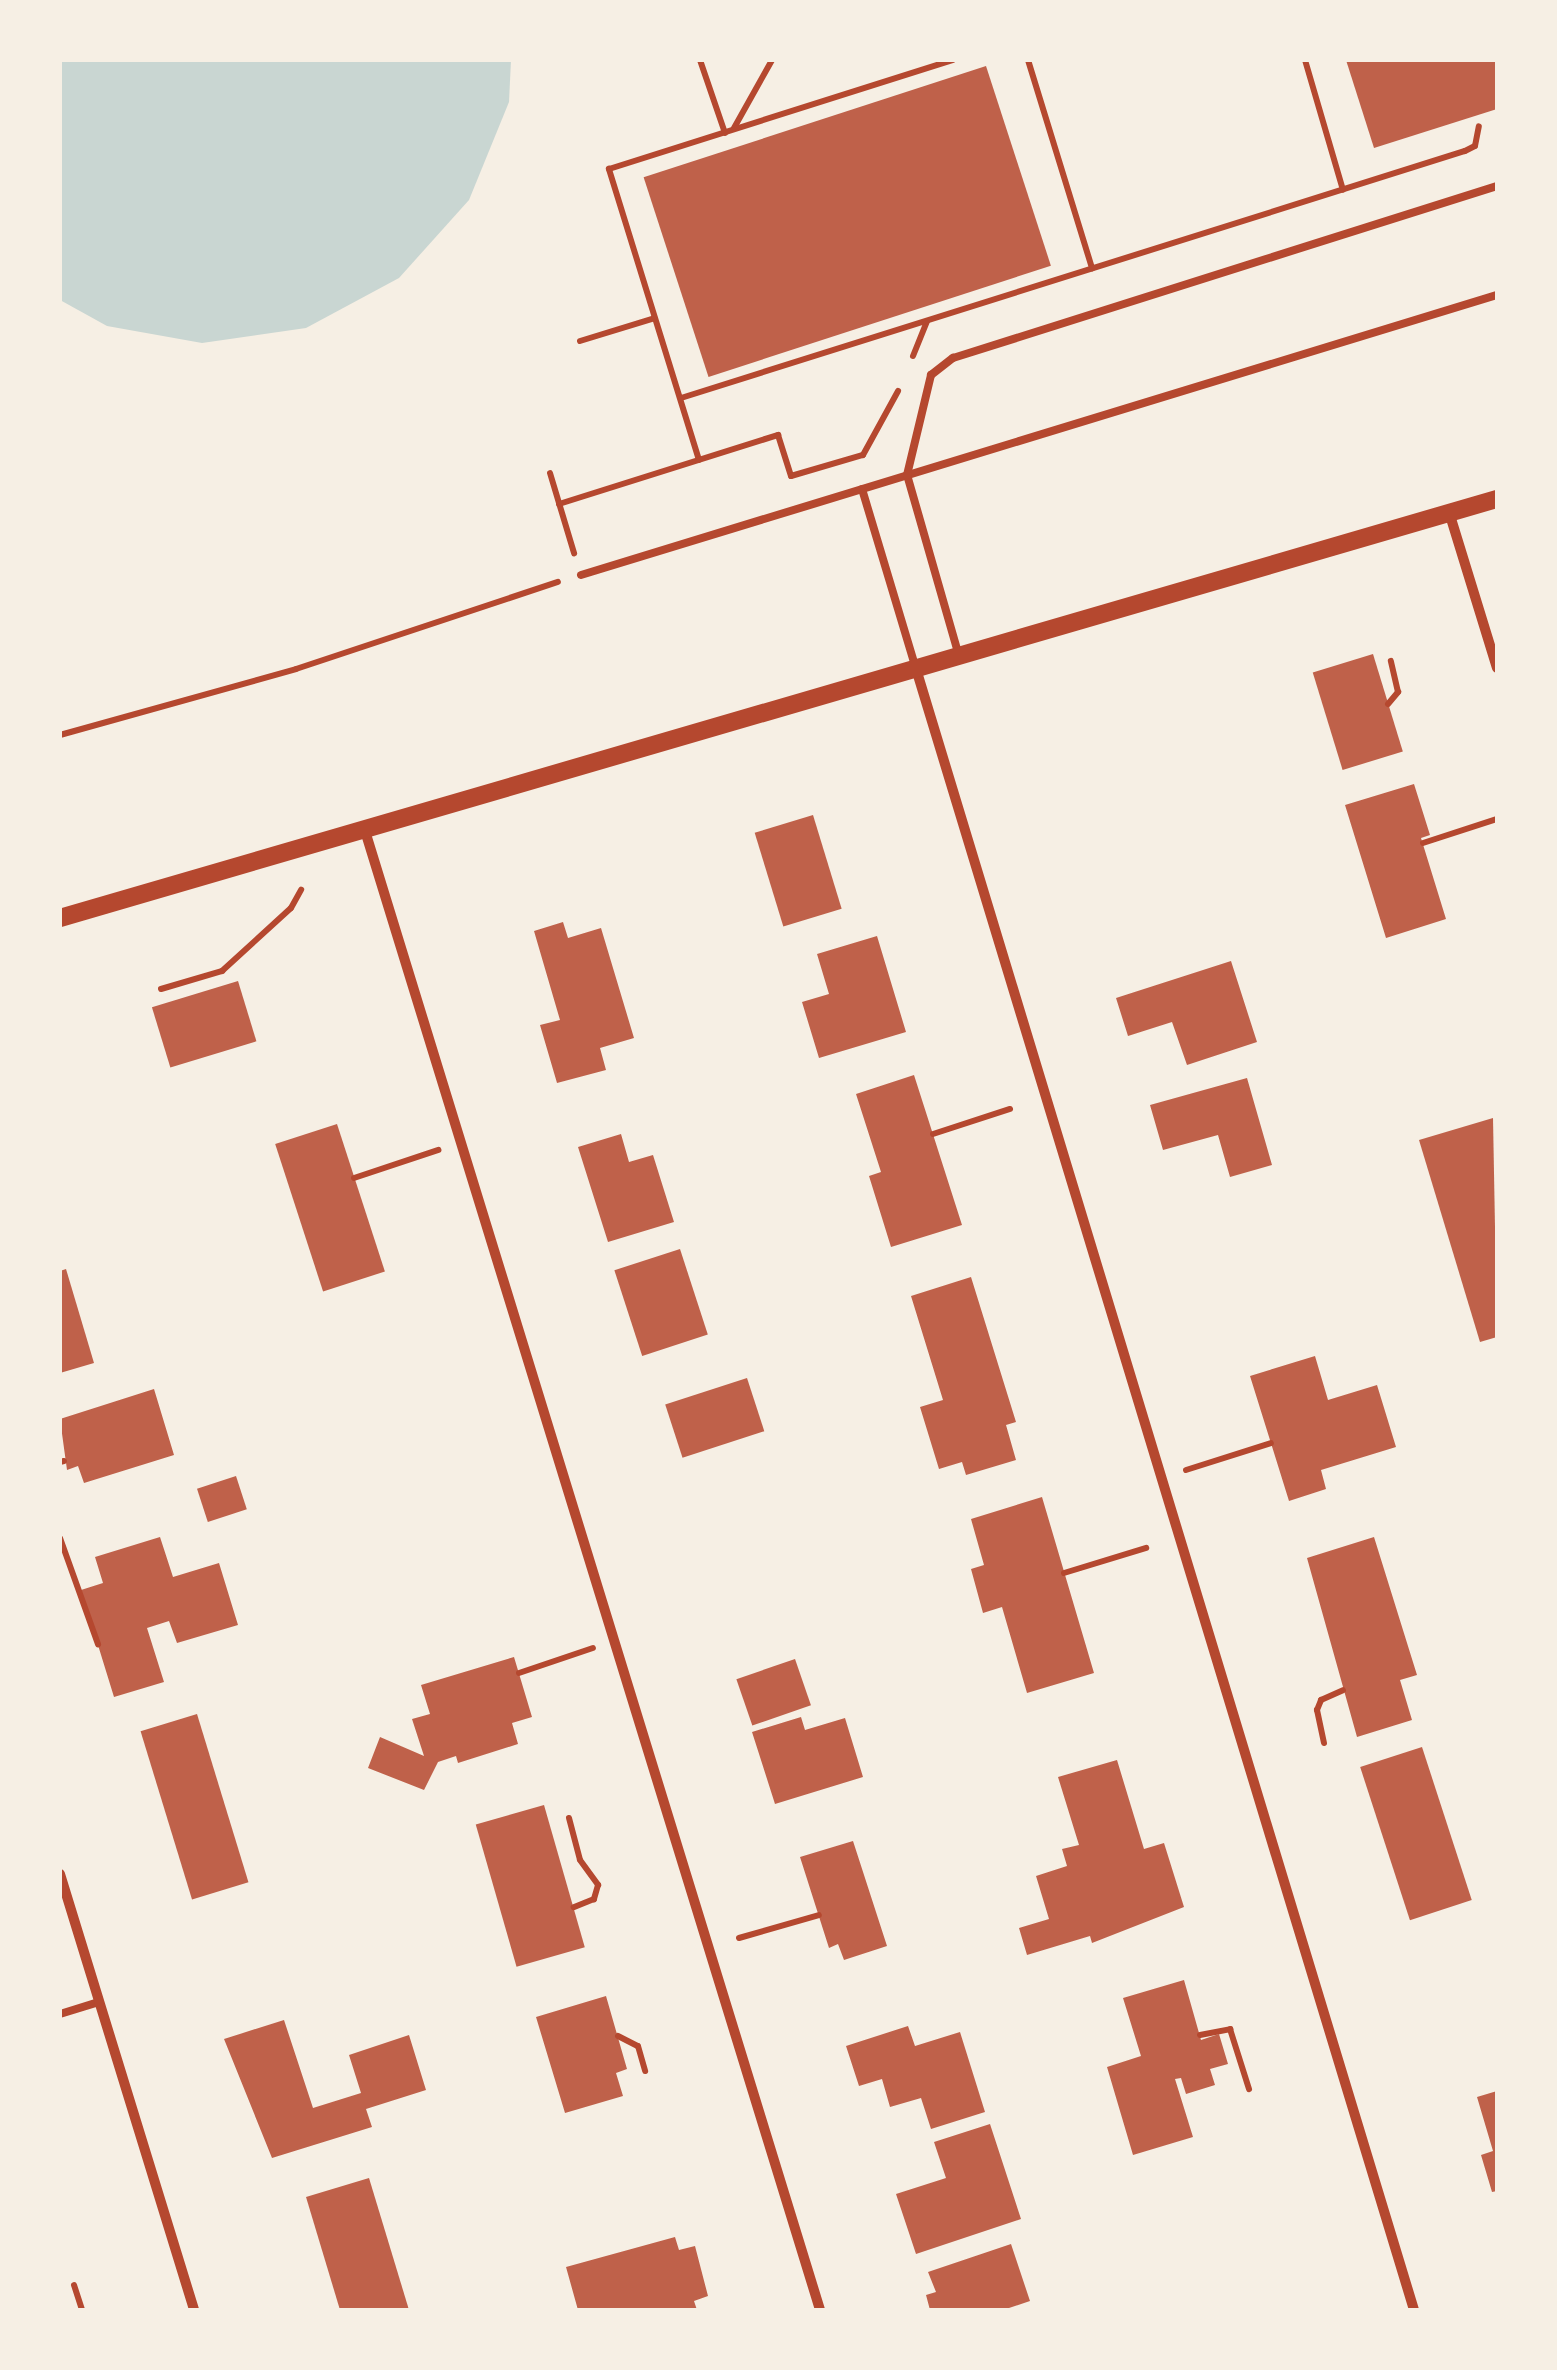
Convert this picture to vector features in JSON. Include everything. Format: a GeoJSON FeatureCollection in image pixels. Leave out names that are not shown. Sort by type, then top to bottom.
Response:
{"type":"FeatureCollection","features":[{"type":"Feature","properties":{"kind":"street"},"geometry":{"type":"LineString","coordinates":[[60,918],[366,834],[1497,499]]}},
{"type":"Feature","properties":{"kind":"street"},"geometry":{"type":"LineString","coordinates":[[1449,512],[1497,668]]}},
{"type":"Feature","properties":{"kind":"street"},"geometry":{"type":"LineString","coordinates":[[917,672],[1414,2310]]}},
{"type":"Feature","properties":{"kind":"street"},"geometry":{"type":"LineString","coordinates":[[366,834],[820,2310]]}},
{"type":"Feature","properties":{"kind":"street"},"geometry":{"type":"LineString","coordinates":[[60,1874],[194,2310]]}},
{"type":"Feature","properties":{"kind":"lane"},"geometry":{"type":"LineString","coordinates":[[960,660],[907,475],[931,375],[953,358],[1497,186]]}},
{"type":"Feature","properties":{"kind":"lane"},"geometry":{"type":"LineString","coordinates":[[581,575],[1497,294]]}},
{"type":"Feature","properties":{"kind":"lane"},"geometry":{"type":"LineString","coordinates":[[862,489],[917,672]]}},
{"type":"Feature","properties":{"kind":"lane"},"geometry":{"type":"LineString","coordinates":[[60,2014],[99,2002]]}},
{"type":"Feature","properties":{"kind":"path"},"geometry":{"type":"LineString","coordinates":[[700,60],[724,132]]}},
{"type":"Feature","properties":{"kind":"path"},"geometry":{"type":"LineString","coordinates":[[734,129],[772,60]]}},
{"type":"Feature","properties":{"kind":"path"},"geometry":{"type":"LineString","coordinates":[[700,460],[609,168],[953,60]]}},
{"type":"Feature","properties":{"kind":"path"},"geometry":{"type":"LineString","coordinates":[[1028,60],[1092,268]]}},
{"type":"Feature","properties":{"kind":"path"},"geometry":{"type":"LineString","coordinates":[[1305,60],[1343,190]]}},
{"type":"Feature","properties":{"kind":"path"},"geometry":{"type":"LineString","coordinates":[[681,398],[1465,151],[1475,146],[1480,126]]}},
{"type":"Feature","properties":{"kind":"path"},"geometry":{"type":"LineString","coordinates":[[580,341],[656,318]]}},
{"type":"Feature","properties":{"kind":"path"},"geometry":{"type":"LineString","coordinates":[[908,367],[928,320]]}},
{"type":"Feature","properties":{"kind":"path"},"geometry":{"type":"LineString","coordinates":[[559,504],[778,435],[791,476],[863,455],[902,382]]}},
{"type":"Feature","properties":{"kind":"path"},"geometry":{"type":"LineString","coordinates":[[60,735],[296,670],[581,575],[550,473]]}},
{"type":"Feature","properties":{"kind":"path"},"geometry":{"type":"LineString","coordinates":[[1388,704],[1398,692],[1391,661]]}},
{"type":"Feature","properties":{"kind":"path"},"geometry":{"type":"LineString","coordinates":[[1423,843],[1497,819]]}},
{"type":"Feature","properties":{"kind":"path"},"geometry":{"type":"LineString","coordinates":[[162,989],[222,971],[292,908],[300,890]]}},
{"type":"Feature","properties":{"kind":"path"},"geometry":{"type":"LineString","coordinates":[[933,1134],[1010,1109]]}},
{"type":"Feature","properties":{"kind":"path"},"geometry":{"type":"LineString","coordinates":[[354,1178],[461,1143]]}},
{"type":"Feature","properties":{"kind":"path"},"geometry":{"type":"LineString","coordinates":[[1161,1478],[1271,1443]]}},
{"type":"Feature","properties":{"kind":"path"},"geometry":{"type":"LineString","coordinates":[[60,1538],[98,1644]]}},
{"type":"Feature","properties":{"kind":"path"},"geometry":{"type":"LineString","coordinates":[[1064,1573],[1146,1548]]}},
{"type":"Feature","properties":{"kind":"path"},"geometry":{"type":"LineString","coordinates":[[518,1673],[615,1642]]}},
{"type":"Feature","properties":{"kind":"path"},"geometry":{"type":"LineString","coordinates":[[1324,1743],[1317,1710],[1322,1700],[1343,1690]]}},
{"type":"Feature","properties":{"kind":"path"},"geometry":{"type":"LineString","coordinates":[[569,1818],[580,1860],[598,1885],[594,1899],[574,1907]]}},
{"type":"Feature","properties":{"kind":"path"},"geometry":{"type":"LineString","coordinates":[[740,1938],[819,1915]]}},
{"type":"Feature","properties":{"kind":"path"},"geometry":{"type":"LineString","coordinates":[[1200,2035],[1230,2029],[1249,2089]]}},
{"type":"Feature","properties":{"kind":"path"},"geometry":{"type":"LineString","coordinates":[[618,2036],[638,2046],[645,2071]]}},
{"type":"Feature","properties":{"kind":"path"},"geometry":{"type":"LineString","coordinates":[[74,2284],[82,2310]]}},
{"type":"Feature","properties":{"kind":"shaded area"},"geometry":{"type":"Polygon","coordinates":[[[60,60],[511,60],[509,102],[469,200],[399,278],[306,328],[202,343],[107,326],[60,300],[60,60]]]}},
{"type":"Feature","properties":{"kind":"building"},"geometry":{"type":"Polygon","coordinates":[[[1346,60],[1497,60],[1497,109],[1374,148],[1346,60]]]}},
{"type":"Feature","properties":{"kind":"building"},"geometry":{"type":"Polygon","coordinates":[[[986,66],[1051,266],[709,377],[644,177],[986,66]]]}},
{"type":"Feature","properties":{"kind":"building"},"geometry":{"type":"Polygon","coordinates":[[[1373,654],[1403,752],[1343,770],[1313,672],[1373,654]]]}},
{"type":"Feature","properties":{"kind":"building"},"geometry":{"type":"Polygon","coordinates":[[[1414,784],[1430,835],[1421,838],[1446,919],[1386,938],[1345,805],[1414,784]]]}},
{"type":"Feature","properties":{"kind":"building"},"geometry":{"type":"Polygon","coordinates":[[[813,815],[842,909],[783,927],[755,833],[813,815]]]}},
{"type":"Feature","properties":{"kind":"building"},"geometry":{"type":"Polygon","coordinates":[[[563,922],[568,938],[601,928],[634,1038],[600,1048],[606,1070],[557,1083],[540,1025],[560,1020],[534,931],[563,922]]]}},
{"type":"Feature","properties":{"kind":"building"},"geometry":{"type":"Polygon","coordinates":[[[877,936],[906,1032],[819,1058],[802,1002],[829,994],[817,954],[877,936]]]}},
{"type":"Feature","properties":{"kind":"building"},"geometry":{"type":"Polygon","coordinates":[[[1231,961],[1257,1042],[1187,1065],[1172,1022],[1128,1036],[1116,998],[1231,961]]]}},
{"type":"Feature","properties":{"kind":"building"},"geometry":{"type":"Polygon","coordinates":[[[238,981],[256,1041],[170,1068],[152,1007],[238,981]]]}},
{"type":"Feature","properties":{"kind":"building"},"geometry":{"type":"Polygon","coordinates":[[[914,1075],[962,1225],[891,1247],[869,1176],[881,1172],[856,1094],[914,1075]]]}},
{"type":"Feature","properties":{"kind":"building"},"geometry":{"type":"Polygon","coordinates":[[[1247,1078],[1272,1165],[1230,1177],[1218,1135],[1163,1150],[1150,1105],[1247,1078]]]}},
{"type":"Feature","properties":{"kind":"building"},"geometry":{"type":"Polygon","coordinates":[[[1493,1118],[1497,1337],[1480,1342],[1419,1140],[1493,1118]]]}},
{"type":"Feature","properties":{"kind":"building"},"geometry":{"type":"Polygon","coordinates":[[[337,1124],[385,1271],[323,1291],[275,1144],[337,1124]]]}},
{"type":"Feature","properties":{"kind":"building"},"geometry":{"type":"Polygon","coordinates":[[[621,1134],[629,1162],[653,1155],[674,1222],[608,1242],[578,1147],[621,1134]]]}},
{"type":"Feature","properties":{"kind":"building"},"geometry":{"type":"Polygon","coordinates":[[[680,1249],[708,1335],[642,1356],[614,1270],[680,1249]]]}},
{"type":"Feature","properties":{"kind":"building"},"geometry":{"type":"Polygon","coordinates":[[[66,1269],[94,1363],[60,1373],[60,1271],[66,1269]]]}},
{"type":"Feature","properties":{"kind":"building"},"geometry":{"type":"Polygon","coordinates":[[[971,1277],[1016,1422],[1006,1425],[1016,1460],[966,1475],[962,1462],[939,1469],[920,1407],[943,1400],[911,1296],[971,1277]]]}},
{"type":"Feature","properties":{"kind":"building"},"geometry":{"type":"Polygon","coordinates":[[[1315,1356],[1328,1400],[1377,1385],[1396,1447],[1321,1470],[1326,1489],[1289,1501],[1250,1376],[1315,1356]]]}},
{"type":"Feature","properties":{"kind":"building"},"geometry":{"type":"Polygon","coordinates":[[[747,1378],[764,1431],[683,1458],[665,1405],[747,1378]]]}},
{"type":"Feature","properties":{"kind":"building"},"geometry":{"type":"Polygon","coordinates":[[[154,1389],[174,1455],[84,1483],[78,1466],[67,1470],[60,1419],[154,1389]]]}},
{"type":"Feature","properties":{"kind":"building"},"geometry":{"type":"Polygon","coordinates":[[[236,1476],[247,1509],[208,1522],[197,1489],[236,1476]]]}},
{"type":"Feature","properties":{"kind":"building"},"geometry":{"type":"Polygon","coordinates":[[[1042,1497],[1094,1673],[1027,1693],[1002,1607],[983,1613],[971,1569],[984,1565],[971,1519],[1042,1497]]]}},
{"type":"Feature","properties":{"kind":"building"},"geometry":{"type":"Polygon","coordinates":[[[160,1537],[173,1577],[219,1563],[238,1625],[177,1643],[169,1621],[147,1628],[164,1682],[114,1697],[81,1590],[103,1583],[95,1557],[160,1537]]]}},
{"type":"Feature","properties":{"kind":"building"},"geometry":{"type":"Polygon","coordinates":[[[1374,1537],[1417,1675],[1400,1680],[1412,1720],[1357,1737],[1307,1558],[1374,1537]]]}},
{"type":"Feature","properties":{"kind":"building"},"geometry":{"type":"Polygon","coordinates":[[[514,1657],[532,1717],[512,1723],[518,1744],[458,1763],[456,1756],[438,1762],[424,1790],[368,1768],[380,1737],[424,1756],[412,1719],[430,1714],[421,1685],[514,1657]]]}},
{"type":"Feature","properties":{"kind":"building"},"geometry":{"type":"Polygon","coordinates":[[[795,1659],[811,1705],[752,1726],[736,1679],[795,1659]]]}},
{"type":"Feature","properties":{"kind":"building"},"geometry":{"type":"Polygon","coordinates":[[[197,1714],[248,1882],[192,1900],[141,1731],[197,1714]]]}},
{"type":"Feature","properties":{"kind":"building"},"geometry":{"type":"Polygon","coordinates":[[[801,1717],[805,1730],[845,1718],[863,1777],[775,1804],[752,1732],[801,1717]]]}},
{"type":"Feature","properties":{"kind":"building"},"geometry":{"type":"Polygon","coordinates":[[[1422,1747],[1472,1900],[1410,1920],[1360,1767],[1422,1747]]]}},
{"type":"Feature","properties":{"kind":"building"},"geometry":{"type":"Polygon","coordinates":[[[1117,1760],[1144,1849],[1164,1843],[1184,1907],[1092,1943],[1090,1936],[1027,1955],[1019,1928],[1049,1919],[1036,1876],[1067,1866],[1062,1849],[1079,1845],[1058,1777],[1117,1760]]]}},
{"type":"Feature","properties":{"kind":"building"},"geometry":{"type":"Polygon","coordinates":[[[544,1805],[585,1947],[517,1967],[476,1825],[544,1805]]]}},
{"type":"Feature","properties":{"kind":"building"},"geometry":{"type":"Polygon","coordinates":[[[853,1841],[887,1946],[844,1960],[838,1944],[829,1948],[800,1857],[853,1841]]]}},
{"type":"Feature","properties":{"kind":"building"},"geometry":{"type":"Polygon","coordinates":[[[1184,1980],[1201,2040],[1219,2034],[1228,2064],[1210,2069],[1215,2085],[1186,2094],[1181,2078],[1175,2079],[1193,2137],[1133,2155],[1107,2067],[1141,2056],[1123,1998],[1184,1980]]]}},
{"type":"Feature","properties":{"kind":"building"},"geometry":{"type":"Polygon","coordinates":[[[606,1996],[627,2069],[616,2073],[623,2096],[565,2113],[536,2017],[606,1996]]]}},
{"type":"Feature","properties":{"kind":"building"},"geometry":{"type":"Polygon","coordinates":[[[284,2020],[313,2108],[361,2093],[349,2055],[409,2035],[426,2090],[366,2109],[372,2127],[272,2158],[224,2039],[284,2020]]]}},
{"type":"Feature","properties":{"kind":"building"},"geometry":{"type":"Polygon","coordinates":[[[908,2026],[915,2046],[960,2032],[985,2112],[931,2129],[921,2098],[890,2107],[882,2079],[859,2086],[846,2046],[908,2026]]]}},
{"type":"Feature","properties":{"kind":"building"},"geometry":{"type":"Polygon","coordinates":[[[1497,2091],[1497,2191],[1492,2192],[1481,2155],[1493,2151],[1477,2097],[1497,2091]]]}},
{"type":"Feature","properties":{"kind":"building"},"geometry":{"type":"Polygon","coordinates":[[[990,2124],[1021,2219],[916,2254],[896,2194],[946,2178],[934,2142],[990,2124]]]}},
{"type":"Feature","properties":{"kind":"building"},"geometry":{"type":"Polygon","coordinates":[[[369,2178],[409,2310],[340,2310],[306,2197],[369,2178]]]}},
{"type":"Feature","properties":{"kind":"building"},"geometry":{"type":"Polygon","coordinates":[[[675,2237],[679,2250],[695,2246],[708,2296],[694,2301],[697,2310],[578,2310],[566,2267],[675,2237]]]}},
{"type":"Feature","properties":{"kind":"building"},"geometry":{"type":"Polygon","coordinates":[[[1011,2244],[1030,2301],[1003,2310],[930,2310],[926,2295],[936,2292],[928,2272],[1011,2244]]]}}]}
